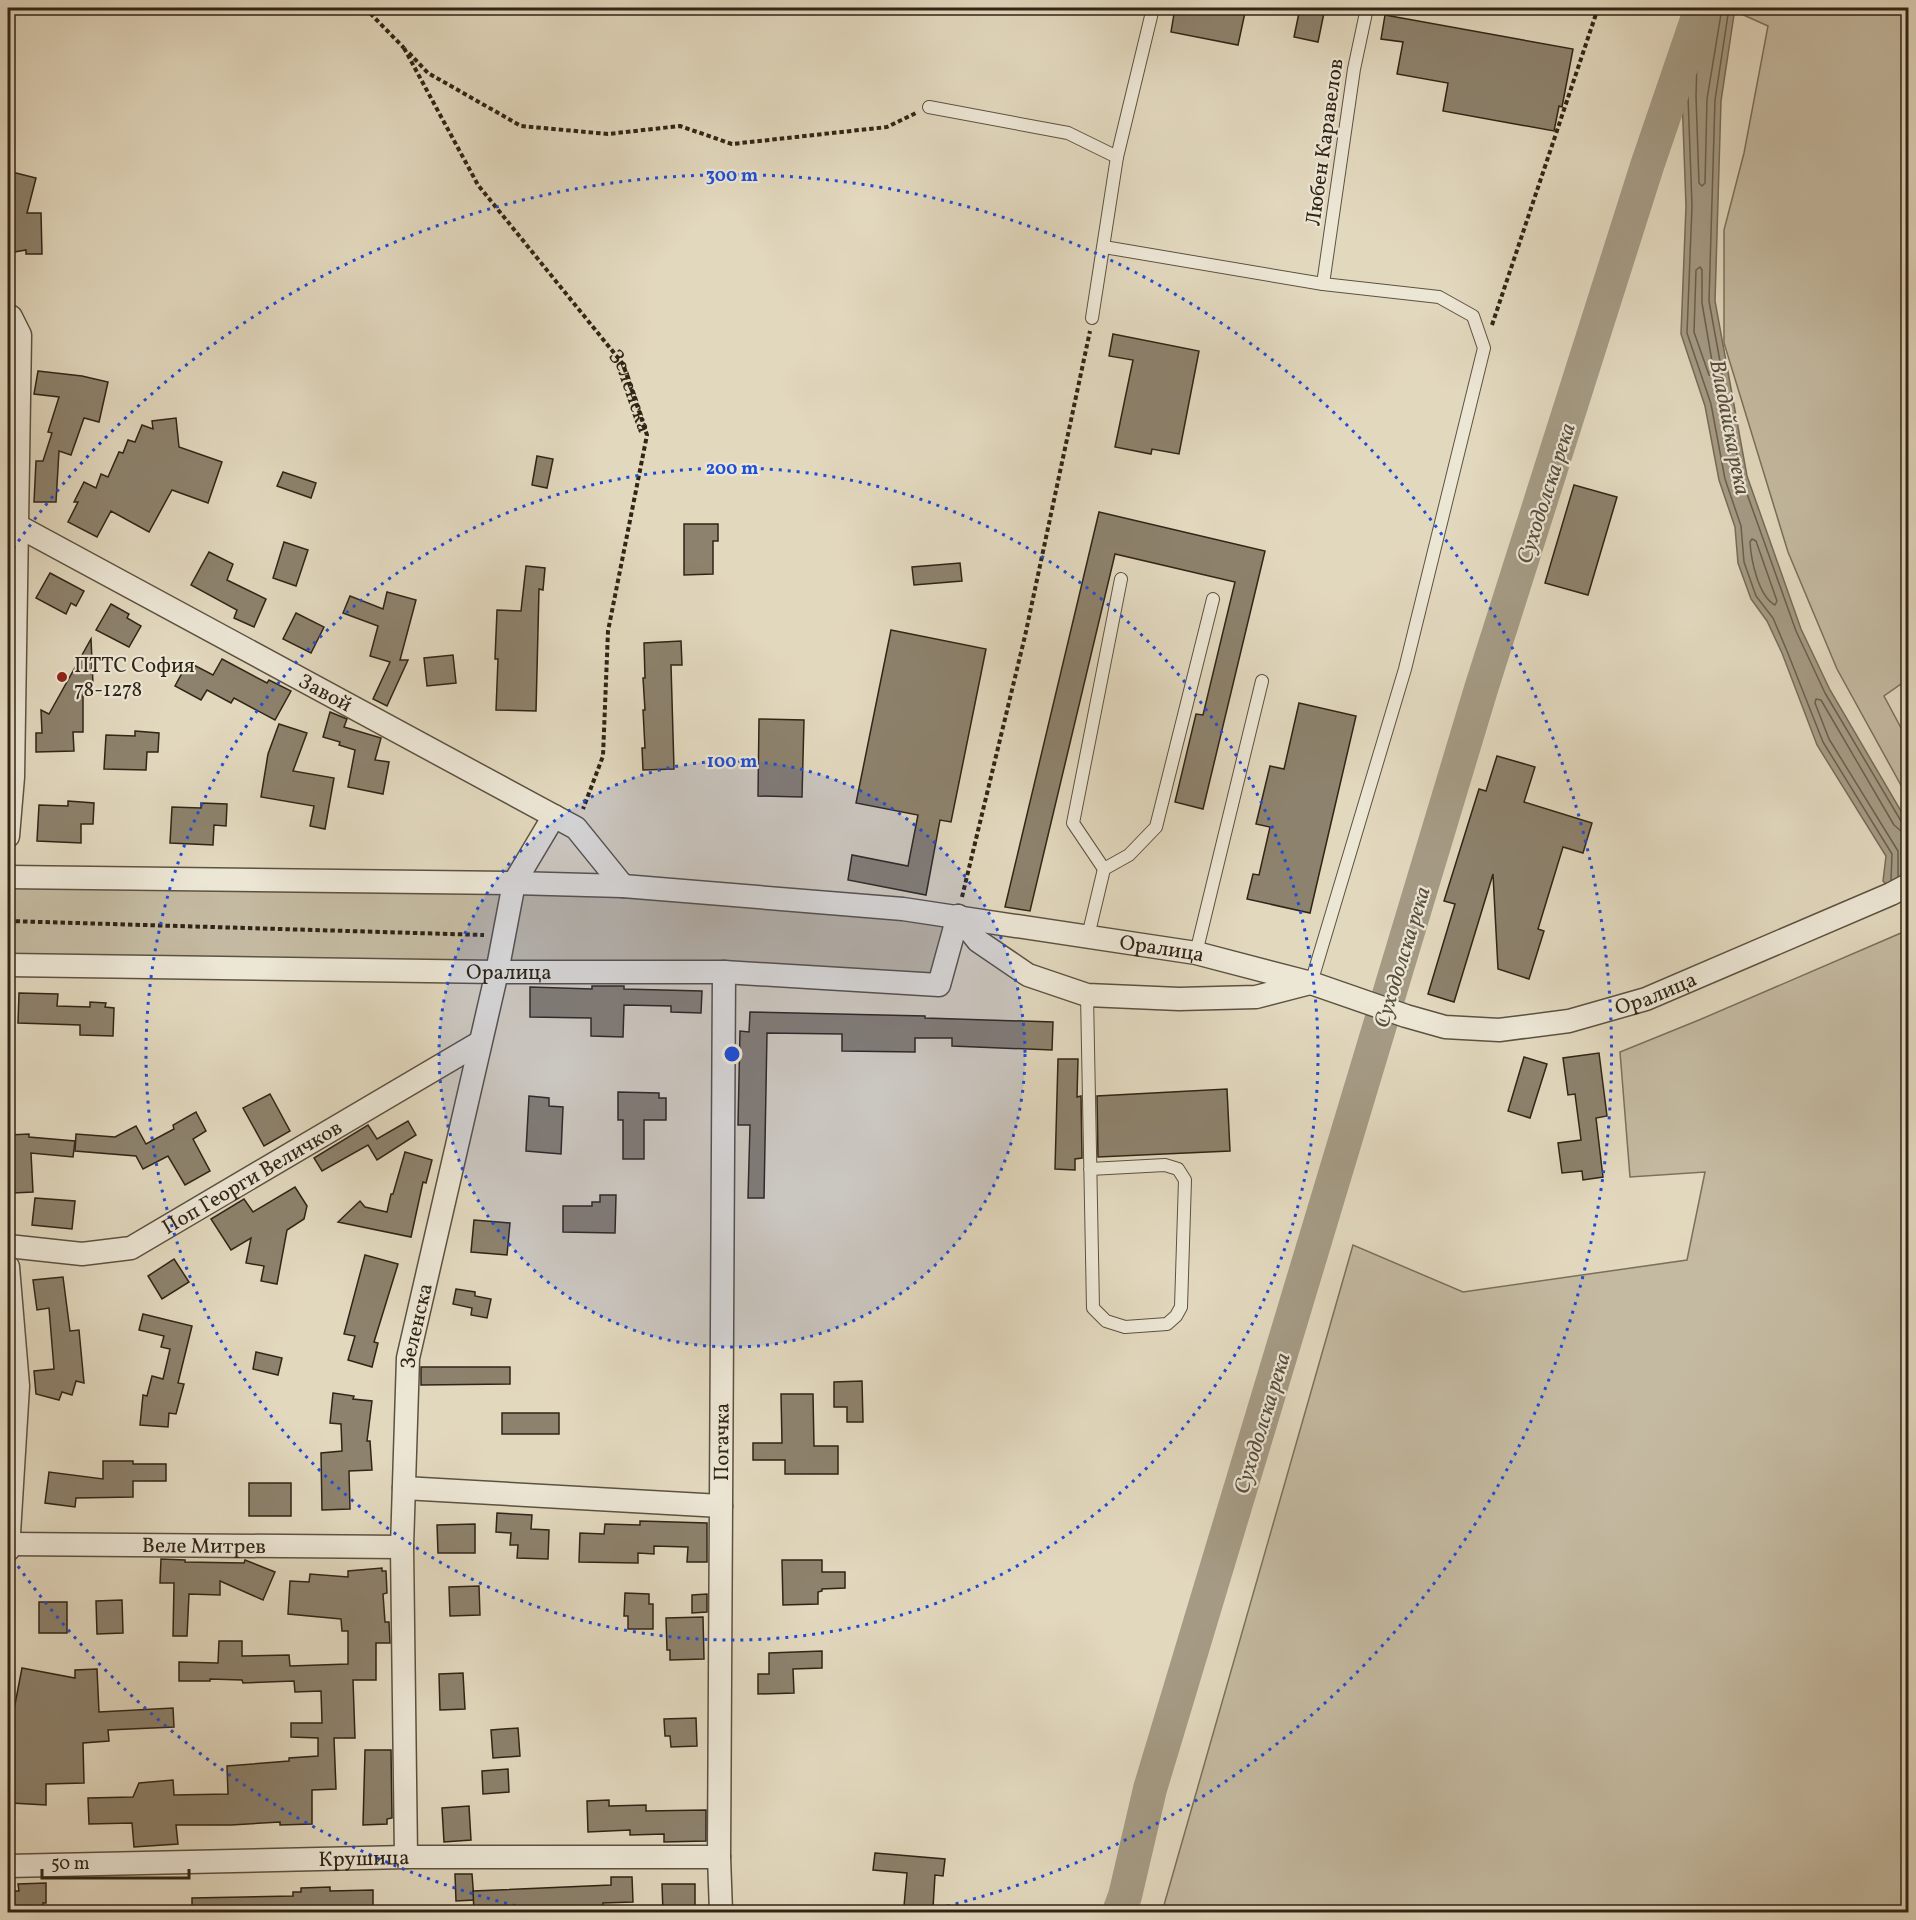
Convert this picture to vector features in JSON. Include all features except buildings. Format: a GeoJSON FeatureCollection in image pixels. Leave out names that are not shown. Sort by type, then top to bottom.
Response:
{"type":"FeatureCollection","features":[{"type":"Feature","properties":{"kind":"street"},"geometry":{"type":"LineString","coordinates":[[8,836],[13,777],[12,525],[20,335],[9,316]]}},
{"type":"Feature","properties":{"kind":"street","name":"Завой"},"geometry":{"type":"LineString","coordinates":[[12,525],[576,828],[623,886]]}},
{"type":"Feature","properties":{"kind":"street","name":"Зеленска"},"geometry":{"type":"LineString","coordinates":[[406,1857],[402,1546],[408,1358],[497,972],[514,883],[554,816]]}},
{"type":"Feature","properties":{"kind":"street","name":"Оралица"},"geometry":{"type":"LineString","coordinates":[[8,877],[623,886],[903,909],[1196,953],[1311,983],[1445,1028],[1499,1030],[1569,1021],[1647,999],[1900,890]]}},
{"type":"Feature","properties":{"kind":"street"},"geometry":{"type":"LineString","coordinates":[[957,916],[978,941],[1028,975],[1087,995],[1179,999],[1256,997],[1311,983]]}},
{"type":"Feature","properties":{"kind":"street","name":"Оралица"},"geometry":{"type":"LineString","coordinates":[[8,965],[497,972],[724,972],[939,985],[957,916]]}},
{"type":"Feature","properties":{"kind":"street","name":"Погачка"},"geometry":{"type":"LineString","coordinates":[[721,1912],[719,1857],[724,972]]}},
{"type":"Feature","properties":{"kind":"street","name":"Поп Георги Величков"},"geometry":{"type":"LineString","coordinates":[[8,1246],[82,1254],[131,1248],[479,1043]]}},
{"type":"Feature","properties":{"kind":"street"},"geometry":{"type":"LineString","coordinates":[[8,1267],[10,1319],[18,1386],[8,1546]]}},
{"type":"Feature","properties":{"kind":"street"},"geometry":{"type":"LineString","coordinates":[[404,1488],[721,1506]]}},
{"type":"Feature","properties":{"kind":"street","name":"Веле Митрев"},"geometry":{"type":"LineString","coordinates":[[8,1546],[402,1546]]}},
{"type":"Feature","properties":{"kind":"street","name":"Крушица"},"geometry":{"type":"LineString","coordinates":[[8,1866],[406,1857],[719,1857]]}},
{"type":"Feature","properties":{"kind":"lane"},"geometry":{"type":"LineString","coordinates":[[1092,318],[1117,157],[1152,8]]}},
{"type":"Feature","properties":{"kind":"lane","name":"Любен Каравелов"},"geometry":{"type":"LineString","coordinates":[[1323,284],[1354,69],[1367,8]]}},
{"type":"Feature","properties":{"kind":"lane"},"geometry":{"type":"LineString","coordinates":[[929,107],[1068,134],[1117,157]]}},
{"type":"Feature","properties":{"kind":"lane"},"geometry":{"type":"LineString","coordinates":[[1104,247],[1323,284],[1439,297],[1473,316],[1484,348],[1405,669],[1311,983]]}},
{"type":"Feature","properties":{"kind":"lane"},"geometry":{"type":"LineString","coordinates":[[1089,936],[1104,869],[1073,823],[1120,579]]}},
{"type":"Feature","properties":{"kind":"lane"},"geometry":{"type":"LineString","coordinates":[[1104,869],[1129,855],[1156,827],[1213,599]]}},
{"type":"Feature","properties":{"kind":"lane"},"geometry":{"type":"LineString","coordinates":[[1196,953],[1262,681]]}},
{"type":"Feature","properties":{"kind":"lane"},"geometry":{"type":"LineString","coordinates":[[1087,995],[1090,1169],[1093,1308],[1106,1321],[1125,1327],[1167,1324],[1176,1316],[1181,1307],[1185,1180],[1178,1169],[1165,1165],[1090,1169]]}},
{"type":"Feature","properties":{"kind":"path"},"geometry":{"type":"LineString","coordinates":[[365,8],[428,73],[521,126],[608,134],[680,126],[732,144],[888,127],[929,107]]}},
{"type":"Feature","properties":{"kind":"path"},"geometry":{"type":"LineString","coordinates":[[1484,348],[1598,8]]}},
{"type":"Feature","properties":{"kind":"path","name":"Зеленска"},"geometry":{"type":"LineString","coordinates":[[404,48],[478,185],[623,364],[647,435],[608,631],[603,756],[576,828]]}},
{"type":"Feature","properties":{"kind":"path"},"geometry":{"type":"LineString","coordinates":[[957,916],[1025,636],[1092,318]]}},
{"type":"Feature","properties":{"kind":"path"},"geometry":{"type":"LineString","coordinates":[[8,921],[503,936]]}},
{"type":"Feature","properties":{"kind":"shaded area"},"geometry":{"type":"Polygon","coordinates":[[[1728,8],[1908,8],[1908,679],[1884,696],[1908,741],[1908,798],[1837,669],[1788,552],[1724,343],[1724,230],[1744,153],[1768,26],[1728,8]]]}},
{"type":"Feature","properties":{"kind":"shaded area"},"geometry":{"type":"Polygon","coordinates":[[[8,877],[514,883],[958,916],[939,985],[8,965],[8,877]]]}},
{"type":"Feature","properties":{"kind":"shaded area"},"geometry":{"type":"Polygon","coordinates":[[[1908,930],[1908,1912],[1162,1912],[1353,1245],[1463,1292],[1687,1260],[1705,1172],[1630,1177],[1620,1052],[1908,930]]]}},
{"type":"Feature","properties":{"kind":"water","name":"Владайска река"},"geometry":{"type":"Polygon","coordinates":[[[1690,8],[1735,8],[1721,101],[1715,301],[1747,476],[1801,629],[1830,690],[1908,823],[1908,911],[1903,902],[1883,881],[1886,856],[1817,745],[1782,653],[1767,621],[1751,599],[1738,563],[1735,527],[1719,480],[1705,406],[1681,334],[1686,206],[1683,58],[1690,8]]]}},
{"type":"Feature","properties":{"kind":"waterway","name":"Суходолска река"},"geometry":{"type":"LineString","coordinates":[[1119,1912],[1125,1896],[1150,1789],[1481,689],[1647,166],[1701,8]]}},
{"type":"Feature","properties":{"kind":"place","name":"ПТТС София 78-1278"},"geometry":{"type":"Point","coordinates":[62,677]}}]}
